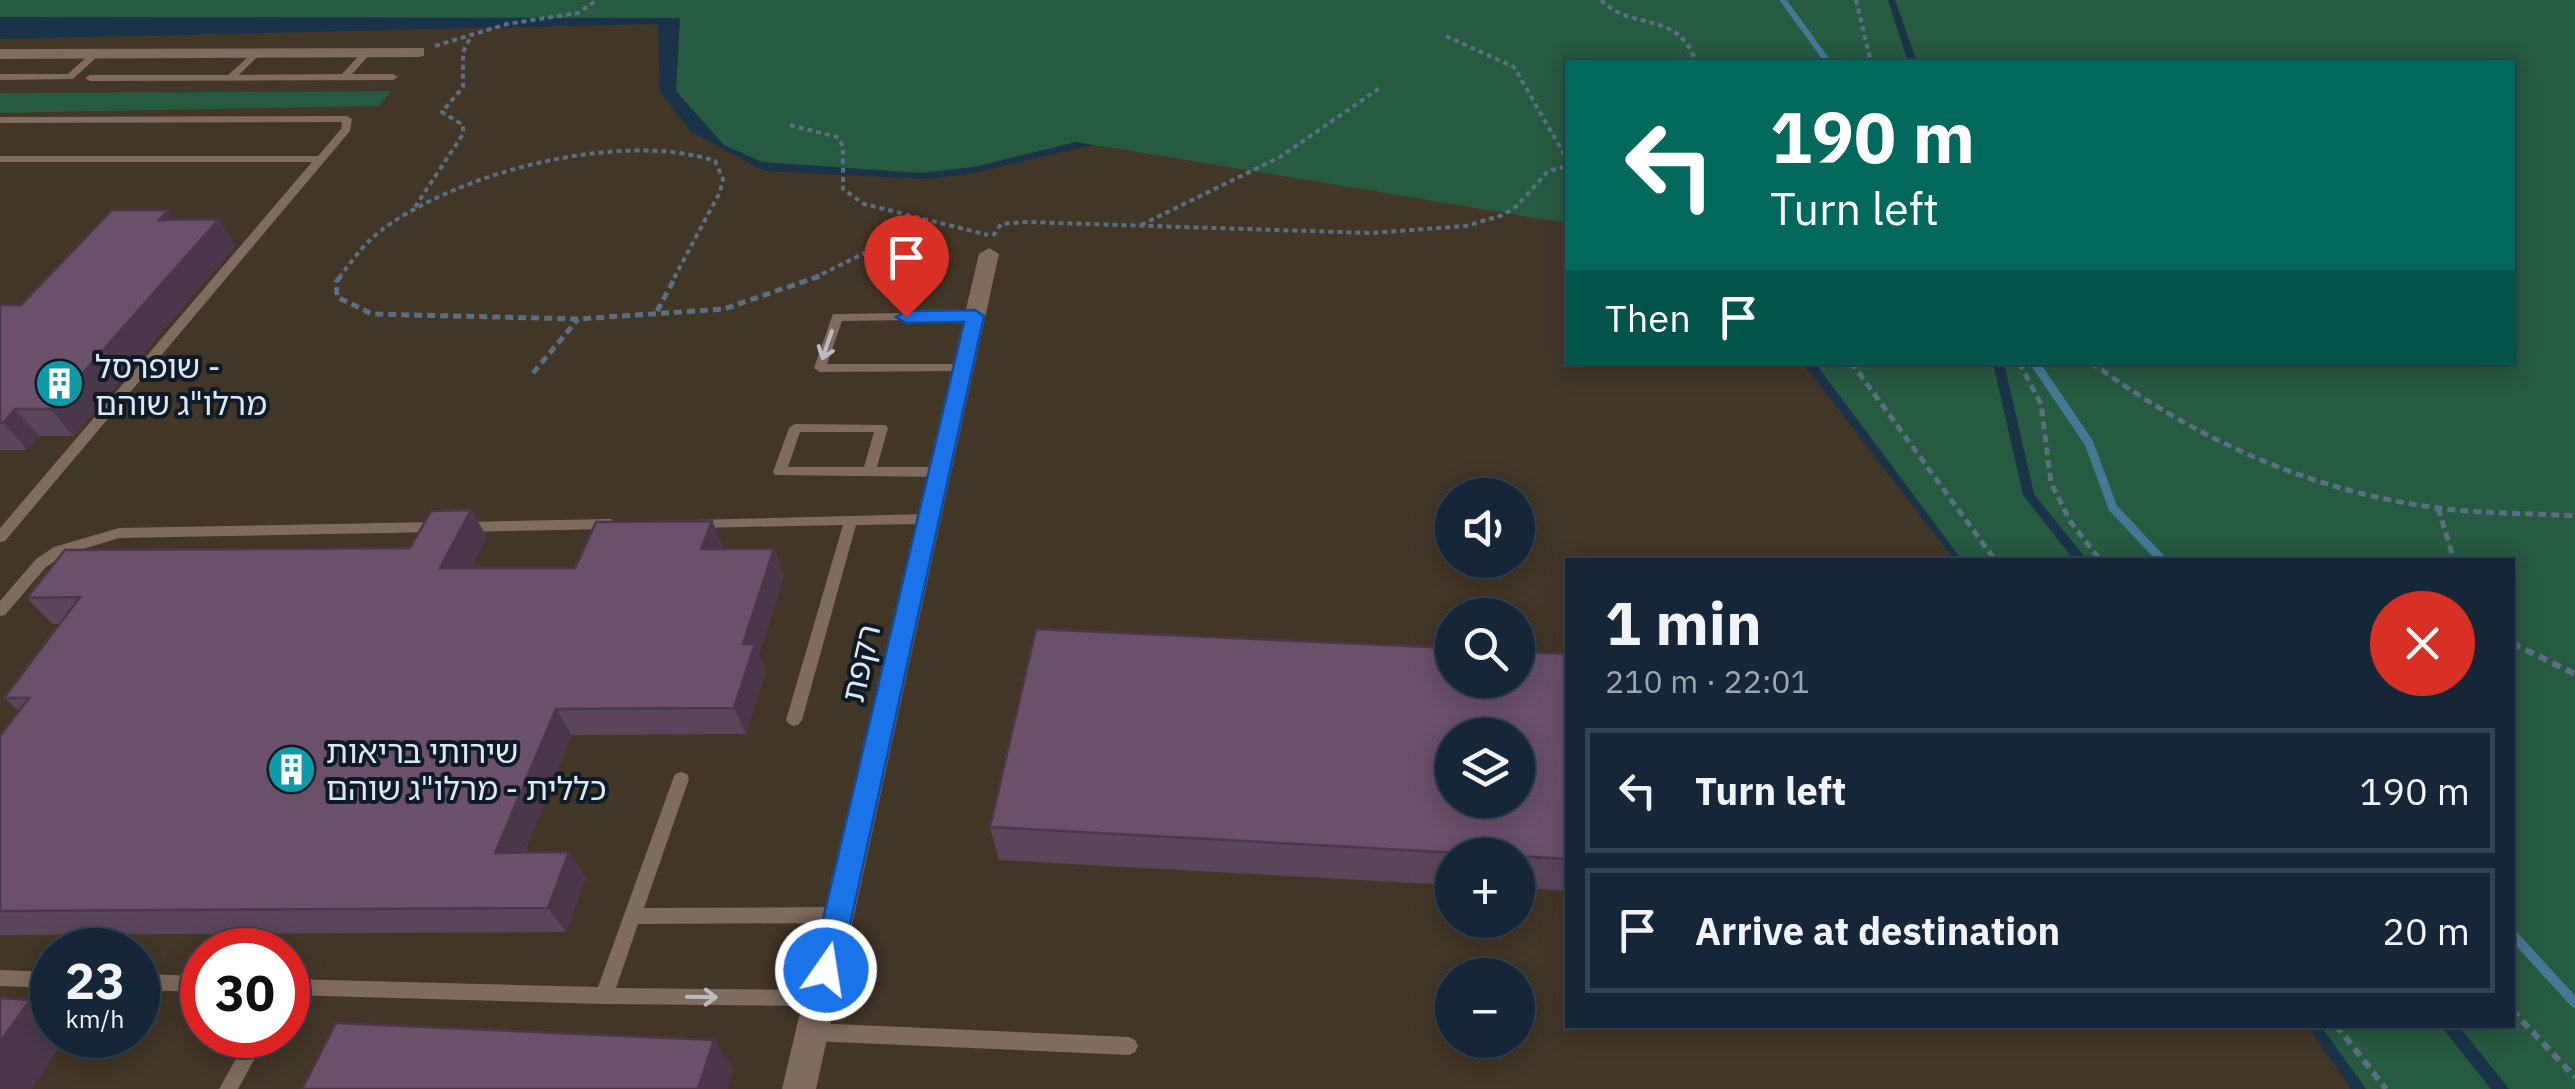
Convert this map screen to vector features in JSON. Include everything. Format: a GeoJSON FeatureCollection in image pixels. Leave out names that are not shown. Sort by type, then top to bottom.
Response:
{"type":"FeatureCollection","features":[{"type":"Feature","properties":{"kind":"street"},"geometry":{"type":"LineString","coordinates":[[0,54],[418,52]]}},
{"type":"Feature","properties":{"kind":"street","name":"רקפת"},"geometry":{"type":"LineString","coordinates":[[799,1089],[989,254]]}},
{"type":"Feature","properties":{"kind":"lane"},"geometry":{"type":"LineString","coordinates":[[345,77],[366,52]]}},
{"type":"Feature","properties":{"kind":"lane"},"geometry":{"type":"LineString","coordinates":[[231,77],[256,53]]}},
{"type":"Feature","properties":{"kind":"lane"},"geometry":{"type":"LineString","coordinates":[[0,78],[70,77],[95,54]]}},
{"type":"Feature","properties":{"kind":"lane"},"geometry":{"type":"LineString","coordinates":[[90,78],[394,77]]}},
{"type":"Feature","properties":{"kind":"lane"},"geometry":{"type":"LineString","coordinates":[[0,120],[347,118],[346,130],[0,537]]}},
{"type":"Feature","properties":{"kind":"lane"},"geometry":{"type":"LineString","coordinates":[[0,159],[321,159]]}},
{"type":"Feature","properties":{"kind":"lane"},"geometry":{"type":"LineString","coordinates":[[963,368],[820,368],[837,318],[975,316]]}},
{"type":"Feature","properties":{"kind":"lane"},"geometry":{"type":"LineString","coordinates":[[869,472],[882,428],[795,428],[780,472],[869,472],[940,472]]}},
{"type":"Feature","properties":{"kind":"lane"},"geometry":{"type":"LineString","coordinates":[[676,523],[928,519]]}},
{"type":"Feature","properties":{"kind":"lane"},"geometry":{"type":"LineString","coordinates":[[794,720],[851,520]]}},
{"type":"Feature","properties":{"kind":"lane"},"geometry":{"type":"LineString","coordinates":[[0,611],[41,563],[59,551],[119,533],[637,524]]}},
{"type":"Feature","properties":{"kind":"lane"},"geometry":{"type":"LineString","coordinates":[[604,996],[681,779]]}},
{"type":"Feature","properties":{"kind":"lane"},"geometry":{"type":"LineString","coordinates":[[632,916],[838,915]]}},
{"type":"Feature","properties":{"kind":"lane"},"geometry":{"type":"LineString","coordinates":[[0,978],[30,979]]}},
{"type":"Feature","properties":{"kind":"lane"},"geometry":{"type":"LineString","coordinates":[[310,988],[820,998]]}},
{"type":"Feature","properties":{"kind":"lane"},"geometry":{"type":"LineString","coordinates":[[812,1032],[1129,1046]]}},
{"type":"Feature","properties":{"kind":"lane"},"geometry":{"type":"LineString","coordinates":[[228,1089],[246,1058]]}},
{"type":"Feature","properties":{"kind":"path"},"geometry":{"type":"LineString","coordinates":[[418,52],[506,24],[578,13],[597,0]]}},
{"type":"Feature","properties":{"kind":"path"},"geometry":{"type":"LineString","coordinates":[[1601,0],[1612,14],[1670,27],[1694,51],[1696,60]]}},
{"type":"Feature","properties":{"kind":"path"},"geometry":{"type":"LineString","coordinates":[[1856,0],[1871,60]]}},
{"type":"Feature","properties":{"kind":"path"},"geometry":{"type":"LineString","coordinates":[[1446,36],[1514,67],[1565,159]]}},
{"type":"Feature","properties":{"kind":"path"},"geometry":{"type":"LineString","coordinates":[[412,211],[464,134],[455,117],[442,112],[463,88],[463,52],[470,38]]}},
{"type":"Feature","properties":{"kind":"path"},"geometry":{"type":"LineString","coordinates":[[1137,226],[1280,157],[1381,88]]}},
{"type":"Feature","properties":{"kind":"path"},"geometry":{"type":"LineString","coordinates":[[790,126],[837,137],[843,146],[843,189],[864,204],[976,229],[992,238],[1001,224],[1370,233],[1466,226],[1503,215],[1518,206],[1548,171],[1565,165]]}},
{"type":"Feature","properties":{"kind":"path"},"geometry":{"type":"LineString","coordinates":[[657,311],[720,192],[720,168],[704,155],[654,148],[592,153],[478,182],[412,211],[366,244],[336,282],[337,297],[372,314],[578,319],[724,309],[789,289],[879,246],[919,216]]}},
{"type":"Feature","properties":{"kind":"path"},"geometry":{"type":"LineString","coordinates":[[533,373],[578,319]]}},
{"type":"Feature","properties":{"kind":"path"},"geometry":{"type":"LineString","coordinates":[[1853,365],[1994,558]]}},
{"type":"Feature","properties":{"kind":"path"},"geometry":{"type":"LineString","coordinates":[[2020,365],[2041,404],[2050,483],[2070,521],[2098,558]]}},
{"type":"Feature","properties":{"kind":"path"},"geometry":{"type":"LineString","coordinates":[[2094,365],[2135,398],[2197,433],[2255,459],[2365,494],[2438,508],[2575,516]]}},
{"type":"Feature","properties":{"kind":"path"},"geometry":{"type":"LineString","coordinates":[[2438,508],[2453,558]]}},
{"type":"Feature","properties":{"kind":"path"},"geometry":{"type":"LineString","coordinates":[[2515,644],[2575,674]]}},
{"type":"Feature","properties":{"kind":"path"},"geometry":{"type":"LineString","coordinates":[[2515,1013],[2575,1077]]}},
{"type":"Feature","properties":{"kind":"path"},"geometry":{"type":"LineString","coordinates":[[2338,1028],[2386,1089]]}},
{"type":"Feature","properties":{"kind":"shaded area"},"geometry":{"type":"Polygon","coordinates":[[[658,24],[660,92],[690,131],[764,171],[923,179],[965,175],[1126,137],[1565,134],[1565,365],[1805,365],[1952,558],[1565,558],[1565,1028],[2309,1028],[2351,1089],[0,1089],[0,39],[658,24]]]}},
{"type":"Feature","properties":{"kind":"green space"},"geometry":{"type":"Polygon","coordinates":[[[0,0],[1888,0],[1907,60],[1565,60],[1565,223],[1076,142],[974,167],[920,173],[762,162],[724,145],[676,91],[680,18],[0,17],[0,0]]]}},
{"type":"Feature","properties":{"kind":"green space"},"geometry":{"type":"Polygon","coordinates":[[[1895,0],[2575,0],[2575,1089],[2509,1089],[2460,1028],[2515,1028],[2515,558],[2085,558],[2034,494],[2004,365],[2515,365],[2515,60],[1916,60],[1895,0]]]}},
{"type":"Feature","properties":{"kind":"green space"},"geometry":{"type":"Polygon","coordinates":[[[391,91],[379,106],[0,113],[0,93],[391,91]]]}},
{"type":"Feature","properties":{"kind":"green space"},"geometry":{"type":"Polygon","coordinates":[[[1816,365],[1993,365],[2023,495],[2072,558],[1961,558],[1816,365]]]}},
{"type":"Feature","properties":{"kind":"green space"},"geometry":{"type":"Polygon","coordinates":[[[2322,1028],[2442,1028],[2491,1089],[2366,1089],[2322,1028]]]}},
{"type":"Feature","properties":{"kind":"building"},"geometry":{"type":"Polygon","coordinates":[[[112,210],[168,210],[159,220],[219,219],[51,409],[15,409],[0,423],[0,305],[21,305],[112,210]]]}},
{"type":"Feature","properties":{"kind":"building","name":"שירותי בריאות כללית - מרלו\"ג שוהם"},"geometry":{"type":"Polygon","coordinates":[[[471,510],[440,568],[575,568],[596,522],[712,521],[701,549],[774,549],[743,644],[755,644],[734,708],[556,709],[495,853],[569,852],[548,908],[0,911],[0,736],[29,698],[4,698],[80,597],[27,598],[65,550],[410,548],[431,511],[471,510]]]}},
{"type":"Feature","properties":{"kind":"building"},"geometry":{"type":"Polygon","coordinates":[[[1036,629],[1435,647],[1435,698],[1535,698],[1535,653],[1565,654],[1565,859],[1535,857],[1535,838],[1435,838],[1435,852],[990,827],[1036,629]]]}},
{"type":"Feature","properties":{"kind":"building"},"geometry":{"type":"Polygon","coordinates":[[[0,998],[30,1000],[0,1042],[0,998]]]}},
{"type":"Feature","properties":{"kind":"building"},"geometry":{"type":"Polygon","coordinates":[[[336,1023],[714,1040],[698,1089],[302,1089],[336,1023]]]}},
{"type":"Feature","properties":{"kind":"waterway"},"geometry":{"type":"LineString","coordinates":[[1783,0],[1827,60]]}},
{"type":"Feature","properties":{"kind":"waterway"},"geometry":{"type":"LineString","coordinates":[[2036,365],[2089,443],[2113,508],[2160,558]]}},
{"type":"Feature","properties":{"kind":"waterway"},"geometry":{"type":"LineString","coordinates":[[2515,937],[2575,1003]]}},
{"type":"Feature","properties":{"kind":"place","name":"שופרסל - מרלו\"ג שוהם"},"geometry":{"type":"Point","coordinates":[60,384]}},
{"type":"Feature","properties":{"kind":"place","name":"שירותי בריאות כללית - מרלו\"ג שוהם"},"geometry":{"type":"Point","coordinates":[291,769]}},
{"type":"Feature","properties":{"kind":"route"},"geometry":{"type":"LineString","coordinates":[[826,970],[975,316],[906,317]]}}]}
